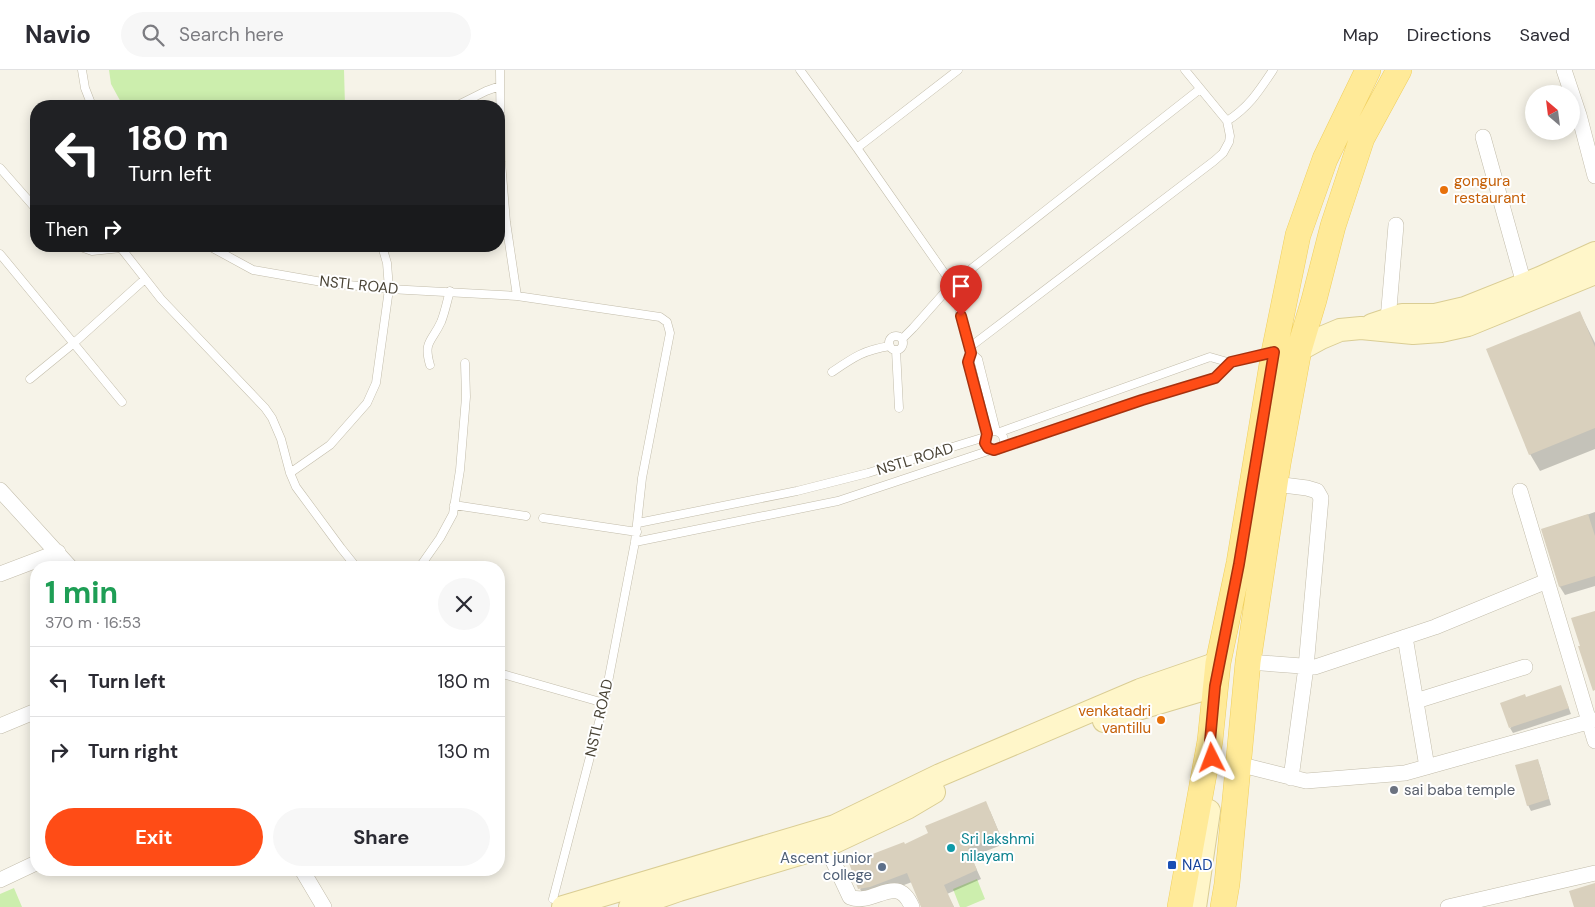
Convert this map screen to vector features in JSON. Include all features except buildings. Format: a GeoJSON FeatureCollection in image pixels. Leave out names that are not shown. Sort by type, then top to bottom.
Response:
{"type":"FeatureCollection","features":[{"type":"Feature","properties":{"kind":"main road"},"geometry":{"type":"LineString","coordinates":[[1180,907],[1210,741],[1216,674],[1239,564],[1274,352],[1298,236],[1324,159],[1368,70]]}},
{"type":"Feature","properties":{"kind":"main road"},"geometry":{"type":"LineString","coordinates":[[1229,899],[1239,754],[1248,662],[1275,484],[1299,350],[1333,226],[1362,138],[1399,70]]}},
{"type":"Feature","properties":{"kind":"street"},"geometry":{"type":"LineString","coordinates":[[1564,70],[1595,176]]}},
{"type":"Feature","properties":{"kind":"street"},"geometry":{"type":"LineString","coordinates":[[1483,137],[1524,284]]}},
{"type":"Feature","properties":{"kind":"street"},"geometry":{"type":"LineString","coordinates":[[1388,320],[1396,225]]}},
{"type":"Feature","properties":{"kind":"street"},"geometry":{"type":"LineString","coordinates":[[1299,350],[1340,330],[1361,328],[1413,333],[1468,325],[1595,269]]}},
{"type":"Feature","properties":{"kind":"street"},"geometry":{"type":"LineString","coordinates":[[1361,328],[1402,315],[1435,315],[1466,308],[1524,284],[1595,269]]}},
{"type":"Feature","properties":{"kind":"street"},"geometry":{"type":"LineString","coordinates":[[1275,484],[1318,491],[1322,498],[1306,667],[1291,778]]}},
{"type":"Feature","properties":{"kind":"street"},"geometry":{"type":"LineString","coordinates":[[0,490],[65,561]]}},
{"type":"Feature","properties":{"kind":"street"},"geometry":{"type":"LineString","coordinates":[[1520,491],[1592,721],[1595,741]]}},
{"type":"Feature","properties":{"kind":"street"},"geometry":{"type":"LineString","coordinates":[[34,561],[58,552]]}},
{"type":"Feature","properties":{"kind":"street"},"geometry":{"type":"LineString","coordinates":[[0,574],[30,563]]}},
{"type":"Feature","properties":{"kind":"street"},"geometry":{"type":"LineString","coordinates":[[1248,662],[1315,667],[1435,627],[1547,581]]}},
{"type":"Feature","properties":{"kind":"street"},"geometry":{"type":"LineString","coordinates":[[1405,637],[1427,767]]}},
{"type":"Feature","properties":{"kind":"street"},"geometry":{"type":"LineString","coordinates":[[1416,701],[1525,667]]}},
{"type":"Feature","properties":{"kind":"street"},"geometry":{"type":"LineString","coordinates":[[630,907],[679,890],[826,846],[906,808],[940,788],[1040,744],[1131,711],[1216,674]]}},
{"type":"Feature","properties":{"kind":"street"},"geometry":{"type":"LineString","coordinates":[[556,905],[834,826],[949,771],[1140,690],[1216,674]]}},
{"type":"Feature","properties":{"kind":"street"},"geometry":{"type":"LineString","coordinates":[[0,726],[30,714]]}},
{"type":"Feature","properties":{"kind":"street"},"geometry":{"type":"LineString","coordinates":[[1210,907],[1229,778],[1239,754],[1291,778],[1306,781],[1405,773],[1592,721]]}},
{"type":"Feature","properties":{"kind":"street"},"geometry":{"type":"LineString","coordinates":[[1195,907],[1214,776],[1210,741]]}},
{"type":"Feature","properties":{"kind":"street"},"geometry":{"type":"LineString","coordinates":[[826,846],[850,897],[861,899],[897,890],[903,892],[912,907]]}},
{"type":"Feature","properties":{"kind":"street"},"geometry":{"type":"LineString","coordinates":[[0,880],[30,866]]}},
{"type":"Feature","properties":{"kind":"street"},"geometry":{"type":"LineString","coordinates":[[1448,907],[1509,900],[1595,873]]}},
{"type":"Feature","properties":{"kind":"street"},"geometry":{"type":"LineString","coordinates":[[306,876],[324,907]]}},
{"type":"Feature","properties":{"kind":"street"},"geometry":{"type":"LineString","coordinates":[[1168,907],[1171,896],[1184,880]]}},
{"type":"Feature","properties":{"kind":"lane"},"geometry":{"type":"LineString","coordinates":[[82,70],[84,88],[89,100]]}},
{"type":"Feature","properties":{"kind":"lane"},"geometry":{"type":"LineString","coordinates":[[500,70],[500,100]]}},
{"type":"Feature","properties":{"kind":"lane"},"geometry":{"type":"LineString","coordinates":[[800,70],[952,284],[971,350],[978,358],[998,432],[1004,437],[1002,447]]}},
{"type":"Feature","properties":{"kind":"lane"},"geometry":{"type":"LineString","coordinates":[[857,148],[958,70]]}},
{"type":"Feature","properties":{"kind":"lane"},"geometry":{"type":"LineString","coordinates":[[991,450],[986,446],[986,436],[968,362],[971,350],[1214,160],[1228,142],[1230,136],[1227,121],[1186,70]]}},
{"type":"Feature","properties":{"kind":"lane"},"geometry":{"type":"LineString","coordinates":[[1227,121],[1242,111],[1273,70]]}},
{"type":"Feature","properties":{"kind":"lane"},"geometry":{"type":"LineString","coordinates":[[468,100],[500,86]]}},
{"type":"Feature","properties":{"kind":"lane"},"geometry":{"type":"LineString","coordinates":[[899,408],[893,348],[889,342],[892,338],[896,336],[902,339],[952,284],[1200,89]]}},
{"type":"Feature","properties":{"kind":"lane"},"geometry":{"type":"LineString","coordinates":[[0,168],[30,202]]}},
{"type":"Feature","properties":{"kind":"lane"},"geometry":{"type":"LineString","coordinates":[[505,210],[516,296]]}},
{"type":"Feature","properties":{"kind":"lane"},"geometry":{"type":"LineString","coordinates":[[126,252],[161,299],[265,408],[281,438],[290,473],[296,487],[351,561]]}},
{"type":"Feature","properties":{"kind":"lane","name":"NSTL ROAD"},"geometry":{"type":"LineString","coordinates":[[220,252],[252,270],[328,283],[389,289],[516,296],[660,317],[667,322],[670,333],[642,478],[635,542],[604,703],[556,905]]}},
{"type":"Feature","properties":{"kind":"lane"},"geometry":{"type":"LineString","coordinates":[[290,473],[330,445],[367,403],[376,383],[389,289],[387,264],[384,252]]}},
{"type":"Feature","properties":{"kind":"lane"},"geometry":{"type":"LineString","coordinates":[[0,254],[122,402]]}},
{"type":"Feature","properties":{"kind":"lane"},"geometry":{"type":"LineString","coordinates":[[30,379],[74,343],[145,279]]}},
{"type":"Feature","properties":{"kind":"lane"},"geometry":{"type":"LineString","coordinates":[[430,365],[427,355],[428,342],[440,323],[450,291]]}},
{"type":"Feature","properties":{"kind":"lane"},"geometry":{"type":"LineString","coordinates":[[832,372],[860,353],[874,348],[893,348]]}},
{"type":"Feature","properties":{"kind":"lane"},"geometry":{"type":"LineString","coordinates":[[635,542],[838,501],[991,450],[997,450],[1142,400],[1215,378],[1231,362],[1274,352]]}},
{"type":"Feature","properties":{"kind":"lane","name":"NSTL ROAD"},"geometry":{"type":"LineString","coordinates":[[637,528],[859,476],[986,436],[993,431],[998,432],[1210,357],[1231,362]]}},
{"type":"Feature","properties":{"kind":"lane"},"geometry":{"type":"LineString","coordinates":[[424,561],[440,538],[453,514],[460,470],[466,397],[465,363]]}},
{"type":"Feature","properties":{"kind":"lane"},"geometry":{"type":"LineString","coordinates":[[454,505],[526,516]]}},
{"type":"Feature","properties":{"kind":"lane"},"geometry":{"type":"LineString","coordinates":[[543,518],[637,528]]}},
{"type":"Feature","properties":{"kind":"lane"},"geometry":{"type":"LineString","coordinates":[[505,674],[604,703]]}},
{"type":"Feature","properties":{"kind":"green space"},"geometry":{"type":"Polygon","coordinates":[[[109,70],[344,70],[345,100],[120,100],[111,84],[109,70]]]}},
{"type":"Feature","properties":{"kind":"green space"},"geometry":{"type":"Polygon","coordinates":[[[977,879],[985,899],[966,907],[960,907],[953,889],[977,879]]]}},
{"type":"Feature","properties":{"kind":"green space"},"geometry":{"type":"Polygon","coordinates":[[[14,888],[22,907],[0,907],[0,894],[14,888]]]}},
{"type":"Feature","properties":{"kind":"place","name":"gongura restaurant"},"geometry":{"type":"Point","coordinates":[1444,190]}},
{"type":"Feature","properties":{"kind":"place","name":"venkatadri vantillu"},"geometry":{"type":"Point","coordinates":[1161,720]}},
{"type":"Feature","properties":{"kind":"place","name":"sai baba temple"},"geometry":{"type":"Point","coordinates":[1394,790]}},
{"type":"Feature","properties":{"kind":"place","name":"Sri lakshmi nilayam"},"geometry":{"type":"Point","coordinates":[951,848]}},
{"type":"Feature","properties":{"kind":"place","name":"NAD"},"geometry":{"type":"Point","coordinates":[1172,865]}},
{"type":"Feature","properties":{"kind":"place","name":"Ascent junior college"},"geometry":{"type":"Point","coordinates":[882,867]}},
{"type":"Feature","properties":{"kind":"route"},"geometry":{"type":"LineString","coordinates":[[961,316],[971,353],[968,362],[987,434],[985,443],[991,450],[997,450],[1142,400],[1215,378],[1231,362],[1274,352],[1239,564],[1218,663],[1210,741],[1212,758]]}}]}
